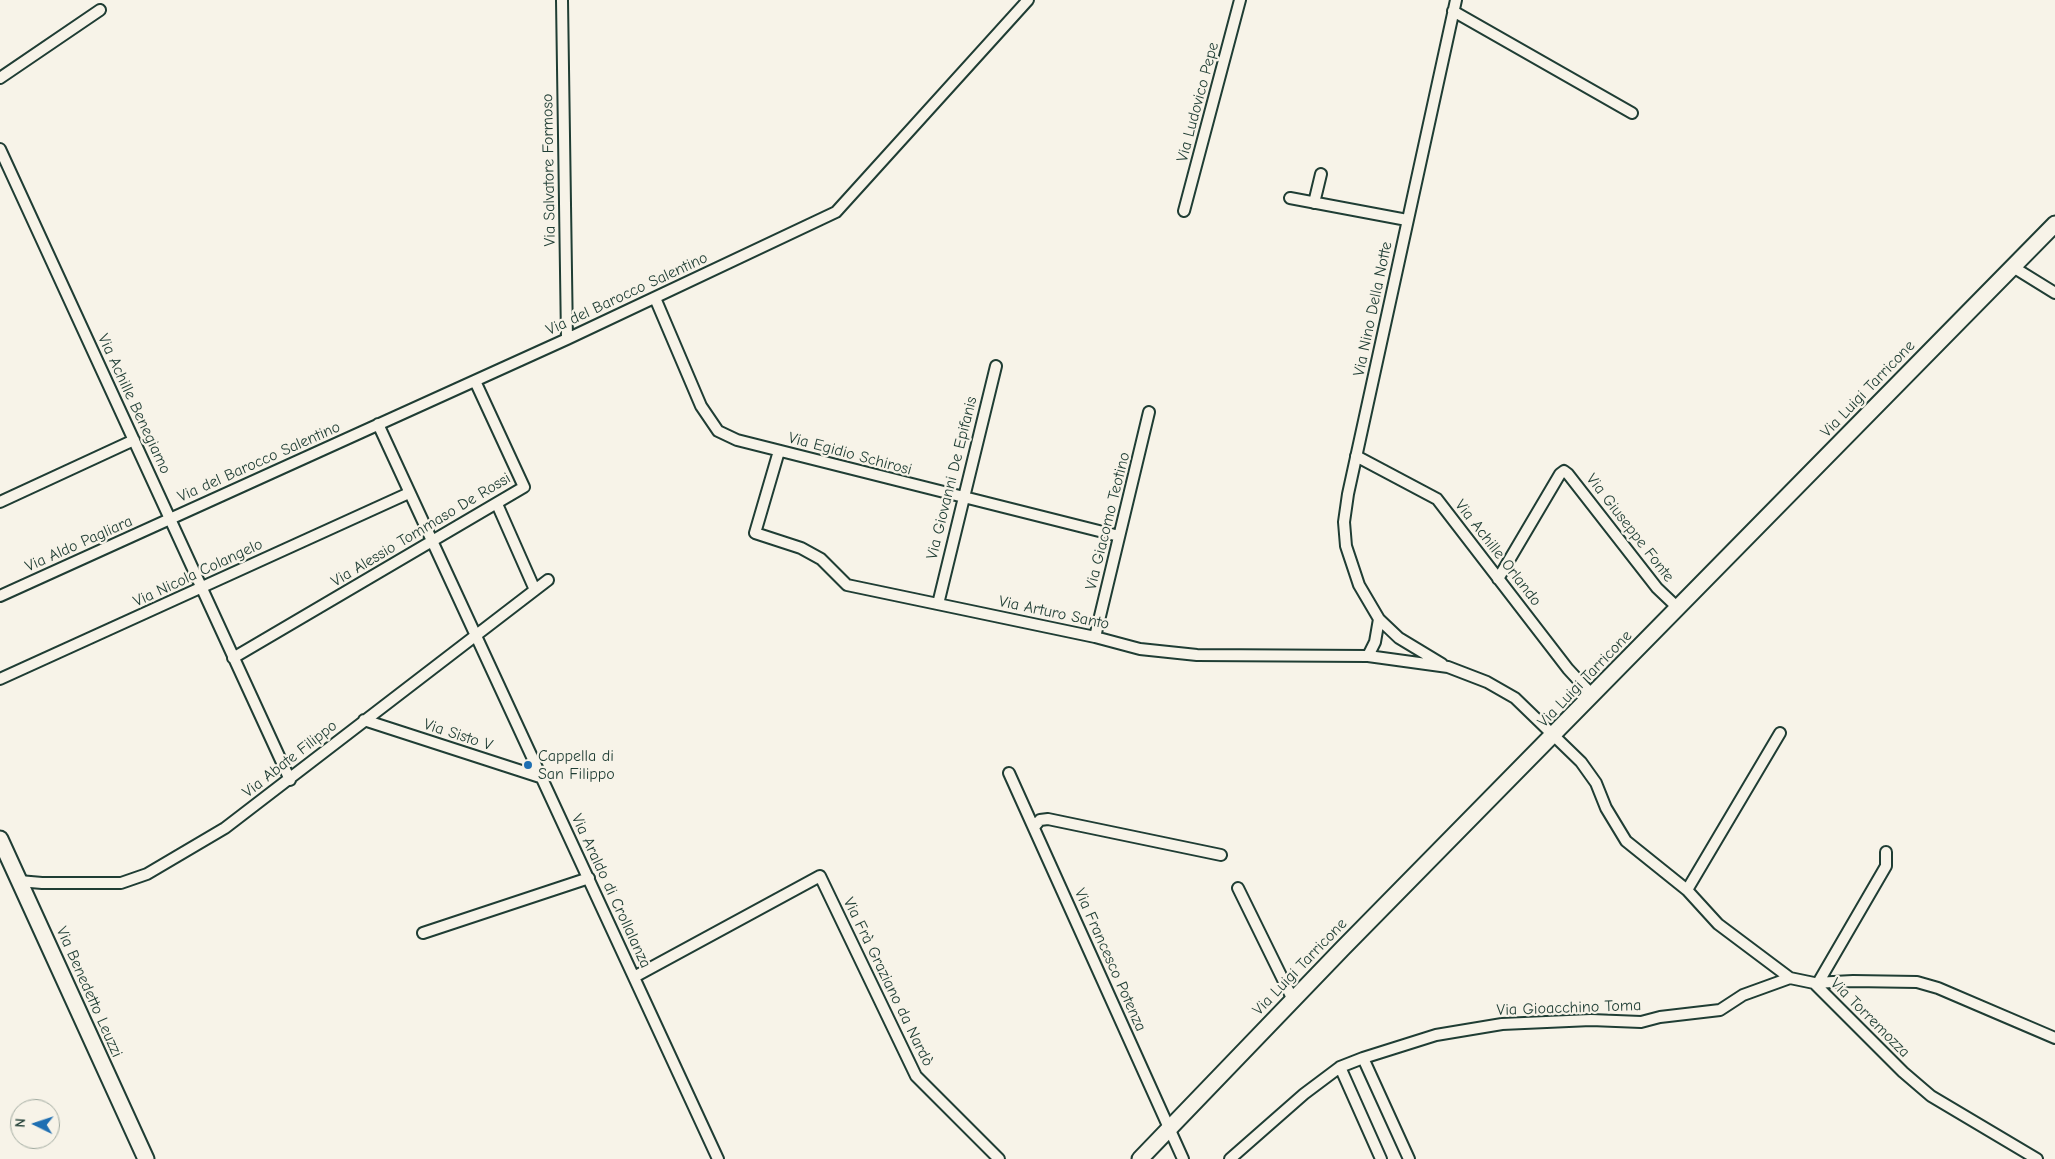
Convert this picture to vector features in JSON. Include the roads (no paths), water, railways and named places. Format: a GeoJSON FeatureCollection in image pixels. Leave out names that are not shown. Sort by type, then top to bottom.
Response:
{"type":"FeatureCollection","features":[{"type":"Feature","properties":{"kind":"main road","name":"Via Luigi Tarricone"},"geometry":{"type":"LineString","coordinates":[[1140,1159],[1293,1000],[2055,224]]}},
{"type":"Feature","properties":{"kind":"main road","name":"Via Benedetto Leuzzi"},"geometry":{"type":"LineString","coordinates":[[0,839],[146,1159]]}},
{"type":"Feature","properties":{"kind":"street","name":"Via Salvatore Formoso"},"geometry":{"type":"LineString","coordinates":[[562,0],[567,339]]}},
{"type":"Feature","properties":{"kind":"street","name":"Via del Barocco Salentino"},"geometry":{"type":"LineString","coordinates":[[170,519],[567,339],[836,212],[1028,0]]}},
{"type":"Feature","properties":{"kind":"street","name":"Via Ludovico Pepe"},"geometry":{"type":"LineString","coordinates":[[1184,211],[1240,0]]}},
{"type":"Feature","properties":{"kind":"street","name":"Via Nino Della Notte"},"geometry":{"type":"LineString","coordinates":[[1379,619],[1359,585],[1346,546],[1344,522],[1356,456],[1456,0]]}},
{"type":"Feature","properties":{"kind":"street"},"geometry":{"type":"LineString","coordinates":[[0,78],[100,10]]}},
{"type":"Feature","properties":{"kind":"street"},"geometry":{"type":"LineString","coordinates":[[1453,11],[1632,113]]}},
{"type":"Feature","properties":{"kind":"street","name":"Via Achille Benegiamo"},"geometry":{"type":"LineString","coordinates":[[0,149],[290,780]]}},
{"type":"Feature","properties":{"kind":"street"},"geometry":{"type":"LineString","coordinates":[[1314,203],[1321,174]]}},
{"type":"Feature","properties":{"kind":"street"},"geometry":{"type":"LineString","coordinates":[[1290,198],[1407,220]]}},
{"type":"Feature","properties":{"kind":"street"},"geometry":{"type":"LineString","coordinates":[[2013,267],[2055,293]]}},
{"type":"Feature","properties":{"kind":"street","name":"Via Egidio Schirosi"},"geometry":{"type":"LineString","coordinates":[[655,298],[701,406],[718,432],[737,440],[1119,536]]}},
{"type":"Feature","properties":{"kind":"street","name":"Via Giovanni De Epifanis"},"geometry":{"type":"LineString","coordinates":[[938,601],[996,366]]}},
{"type":"Feature","properties":{"kind":"street","name":"Via Alessio Tommaso De Rossi"},"geometry":{"type":"LineString","coordinates":[[234,658],[524,487],[475,381]]}},
{"type":"Feature","properties":{"kind":"street","name":"Via Giacomo Teotino"},"geometry":{"type":"LineString","coordinates":[[1095,637],[1150,412]]}},
{"type":"Feature","properties":{"kind":"street","name":"Via Araldo di Crollalanza"},"geometry":{"type":"LineString","coordinates":[[378,424],[718,1159]]}},
{"type":"Feature","properties":{"kind":"street"},"geometry":{"type":"LineString","coordinates":[[0,502],[134,440]]}},
{"type":"Feature","properties":{"kind":"street","name":"Via Arturo Santo"},"geometry":{"type":"LineString","coordinates":[[780,451],[756,533],[801,548],[821,559],[847,585],[938,601],[1140,649],[1197,655],[1368,656],[1404,663],[1448,667]]}},
{"type":"Feature","properties":{"kind":"street","name":"Via Achille Orlando"},"geometry":{"type":"LineString","coordinates":[[1356,456],[1437,499],[1568,669],[1593,696]]}},
{"type":"Feature","properties":{"kind":"street","name":"Via Giuseppe Fonte"},"geometry":{"type":"LineString","coordinates":[[1498,579],[1560,474],[1564,471],[1657,588],[1678,608]]}},
{"type":"Feature","properties":{"kind":"street","name":"Via Nicola Colangelo"},"geometry":{"type":"LineString","coordinates":[[0,680],[409,493]]}},
{"type":"Feature","properties":{"kind":"street"},"geometry":{"type":"LineString","coordinates":[[497,504],[535,590]]}},
{"type":"Feature","properties":{"kind":"street","name":"Via Aldo Pagliara"},"geometry":{"type":"LineString","coordinates":[[0,596],[170,519]]}},
{"type":"Feature","properties":{"kind":"street","name":"Via Abate Filippo"},"geometry":{"type":"LineString","coordinates":[[19,881],[61,884],[121,883],[132,881],[147,874],[225,828],[290,780],[364,720],[548,580]]}},
{"type":"Feature","properties":{"kind":"street"},"geometry":{"type":"LineString","coordinates":[[1368,656],[1375,642],[1379,619]]}},
{"type":"Feature","properties":{"kind":"street","name":"Via Arturo Santo"},"geometry":{"type":"LineString","coordinates":[[1379,619],[1399,638],[1422,654],[1448,667],[1487,682],[1515,698],[1555,735]]}},
{"type":"Feature","properties":{"kind":"street","name":"Via Sisto V"},"geometry":{"type":"LineString","coordinates":[[364,720],[543,778]]}},
{"type":"Feature","properties":{"kind":"street"},"geometry":{"type":"LineString","coordinates":[[1687,890],[1780,733]]}},
{"type":"Feature","properties":{"kind":"street","name":"Via Torremozza"},"geometry":{"type":"LineString","coordinates":[[1555,735],[1581,762],[1596,783],[1606,808],[1626,841],[1687,890],[1718,924],[1790,978],[1816,983],[1903,1072],[1931,1096],[2037,1159]]}},
{"type":"Feature","properties":{"kind":"street","name":"Via Francesco Potenza"},"geometry":{"type":"LineString","coordinates":[[1009,774],[1183,1159]]}},
{"type":"Feature","properties":{"kind":"street"},"geometry":{"type":"LineString","coordinates":[[1034,827],[1040,820],[1048,819],[1222,855]]}},
{"type":"Feature","properties":{"kind":"street"},"geometry":{"type":"LineString","coordinates":[[1816,983],[1886,866],[1886,852]]}},
{"type":"Feature","properties":{"kind":"street","name":"Via Frà Graziano da Nardò"},"geometry":{"type":"LineString","coordinates":[[634,977],[820,876],[916,1076],[999,1159]]}},
{"type":"Feature","properties":{"kind":"street"},"geometry":{"type":"LineString","coordinates":[[423,933],[589,878]]}},
{"type":"Feature","properties":{"kind":"street"},"geometry":{"type":"LineString","coordinates":[[1238,888],[1293,1000]]}},
{"type":"Feature","properties":{"kind":"street","name":"Via Gioacchino Toma"},"geometry":{"type":"LineString","coordinates":[[1230,1159],[1304,1094],[1340,1067],[1363,1058],[1436,1036],[1502,1024],[1591,1020],[1640,1022],[1660,1017],[1720,1010],[1743,995],[1790,978]]}},
{"type":"Feature","properties":{"kind":"street"},"geometry":{"type":"LineString","coordinates":[[1816,983],[1853,980],[1917,982],[1938,988],[2055,1038]]}},
{"type":"Feature","properties":{"kind":"street"},"geometry":{"type":"LineString","coordinates":[[1363,1058],[1409,1159]]}},
{"type":"Feature","properties":{"kind":"street"},"geometry":{"type":"LineString","coordinates":[[1340,1067],[1380,1159]]}},
{"type":"Feature","properties":{"kind":"place","name":"Cappella di San Filippo"},"geometry":{"type":"Point","coordinates":[528,765]}}]}
